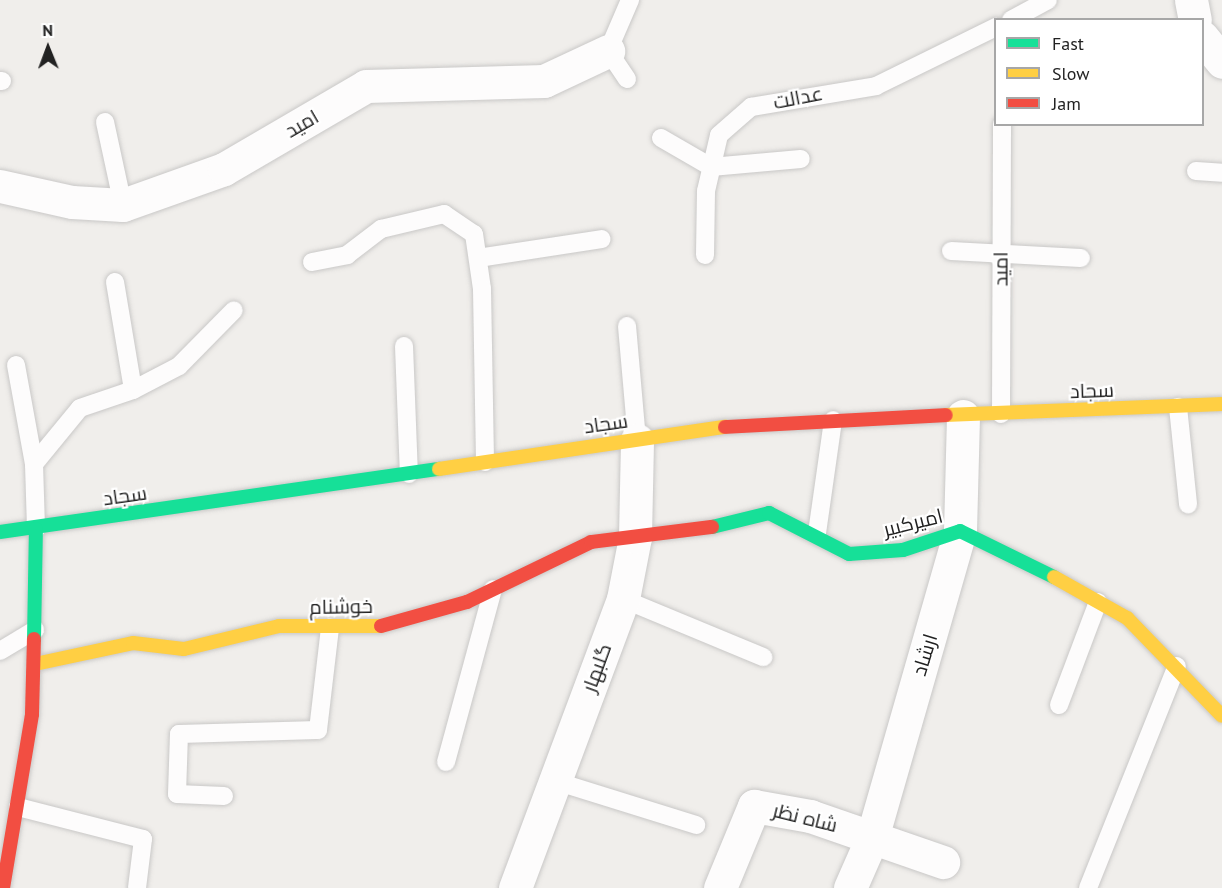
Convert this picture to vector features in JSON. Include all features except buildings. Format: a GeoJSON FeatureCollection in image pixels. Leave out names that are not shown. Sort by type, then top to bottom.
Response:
{"type":"FeatureCollection","features":[{"type":"Feature","properties":{"kind":"street"},"geometry":{"type":"LineString","coordinates":[[1204,38],[1222,62]]}},
{"type":"Feature","properties":{"kind":"street","name":"امید"},"geometry":{"type":"LineString","coordinates":[[0,186],[72,202],[123,206],[224,169],[366,86],[544,81],[608,51]]}},
{"type":"Feature","properties":{"kind":"street","name":"سجاد"},"geometry":{"type":"LineString","coordinates":[[0,532],[36,529],[754,423],[1222,404]]}},
{"type":"Feature","properties":{"kind":"street","name":"ارشاد"},"geometry":{"type":"LineString","coordinates":[[850,888],[872,838],[960,531],[963,416]]}},
{"type":"Feature","properties":{"kind":"street","name":"گلبهار"},"geometry":{"type":"LineString","coordinates":[[516,888],[622,599],[635,537],[637,440]]}},
{"type":"Feature","properties":{"kind":"street","name":"امیرکبیر"},"geometry":{"type":"LineString","coordinates":[[635,537],[684,534],[769,513],[817,533],[849,554],[903,550],[960,531],[1127,618],[1177,666],[1222,716]]}},
{"type":"Feature","properties":{"kind":"street"},"geometry":{"type":"LineString","coordinates":[[3,888],[7,843],[18,807],[35,664],[36,529]]}},
{"type":"Feature","properties":{"kind":"street","name":"خوشنام"},"geometry":{"type":"LineString","coordinates":[[35,664],[133,643],[184,649],[279,626],[370,629],[493,589],[591,542],[635,537]]}},
{"type":"Feature","properties":{"kind":"street","name":"شاه نظر"},"geometry":{"type":"LineString","coordinates":[[720,888],[754,806],[810,816],[872,838]]}},
{"type":"Feature","properties":{"kind":"street"},"geometry":{"type":"LineString","coordinates":[[872,838],[943,862]]}},
{"type":"Feature","properties":{"kind":"lane"},"geometry":{"type":"LineString","coordinates":[[627,79],[608,51],[630,0]]}},
{"type":"Feature","properties":{"kind":"lane"},"geometry":{"type":"LineString","coordinates":[[1014,18],[1046,0]]}},
{"type":"Feature","properties":{"kind":"lane","name":"عدالت"},"geometry":{"type":"LineString","coordinates":[[705,255],[711,167],[719,135],[751,107],[876,86],[994,28]]}},
{"type":"Feature","properties":{"kind":"lane"},"geometry":{"type":"LineString","coordinates":[[105,122],[123,206]]}},
{"type":"Feature","properties":{"kind":"lane","name":"امید"},"geometry":{"type":"LineString","coordinates":[[1000,414],[1002,126]]}},
{"type":"Feature","properties":{"kind":"lane"},"geometry":{"type":"LineString","coordinates":[[661,138],[711,167],[801,159]]}},
{"type":"Feature","properties":{"kind":"lane"},"geometry":{"type":"LineString","coordinates":[[1196,171],[1222,173]]}},
{"type":"Feature","properties":{"kind":"lane"},"geometry":{"type":"LineString","coordinates":[[312,262],[347,255],[381,229],[444,214],[474,234],[478,258],[485,462]]}},
{"type":"Feature","properties":{"kind":"lane"},"geometry":{"type":"LineString","coordinates":[[478,258],[602,239]]}},
{"type":"Feature","properties":{"kind":"lane"},"geometry":{"type":"LineString","coordinates":[[951,251],[1082,258]]}},
{"type":"Feature","properties":{"kind":"lane"},"geometry":{"type":"LineString","coordinates":[[115,282],[133,390]]}},
{"type":"Feature","properties":{"kind":"lane"},"geometry":{"type":"LineString","coordinates":[[34,464],[80,408],[133,390],[179,366],[234,310]]}},
{"type":"Feature","properties":{"kind":"lane"},"geometry":{"type":"LineString","coordinates":[[627,327],[637,440]]}},
{"type":"Feature","properties":{"kind":"lane"},"geometry":{"type":"LineString","coordinates":[[404,346],[409,474]]}},
{"type":"Feature","properties":{"kind":"lane"},"geometry":{"type":"LineString","coordinates":[[16,365],[34,464],[36,529]]}},
{"type":"Feature","properties":{"kind":"lane"},"geometry":{"type":"LineString","coordinates":[[1178,407],[1188,504]]}},
{"type":"Feature","properties":{"kind":"lane"},"geometry":{"type":"LineString","coordinates":[[817,533],[833,420]]}},
{"type":"Feature","properties":{"kind":"lane"},"geometry":{"type":"LineString","coordinates":[[446,762],[493,589]]}},
{"type":"Feature","properties":{"kind":"lane"},"geometry":{"type":"LineString","coordinates":[[622,599],[763,657]]}},
{"type":"Feature","properties":{"kind":"lane"},"geometry":{"type":"LineString","coordinates":[[1059,705],[1098,602]]}},
{"type":"Feature","properties":{"kind":"lane"},"geometry":{"type":"LineString","coordinates":[[224,796],[177,794],[178,734],[318,729],[330,628]]}},
{"type":"Feature","properties":{"kind":"lane"},"geometry":{"type":"LineString","coordinates":[[0,651],[35,630]]}},
{"type":"Feature","properties":{"kind":"lane"},"geometry":{"type":"LineString","coordinates":[[1088,888],[1177,666]]}},
{"type":"Feature","properties":{"kind":"lane"},"geometry":{"type":"LineString","coordinates":[[555,781],[696,825]]}},
{"type":"Feature","properties":{"kind":"lane"},"geometry":{"type":"LineString","coordinates":[[18,807],[143,839],[137,888]]}},
{"type":"Feature","properties":{"kind":"traffic: fast"},"geometry":{"type":"LineString","coordinates":[[0,532],[439,469]]}},
{"type":"Feature","properties":{"kind":"traffic: fast"},"geometry":{"type":"LineString","coordinates":[[712,527],[769,513],[849,554],[903,550],[960,531],[1054,577]]}},
{"type":"Feature","properties":{"kind":"traffic: fast"},"geometry":{"type":"LineString","coordinates":[[34,639],[36,529]]}},
{"type":"Feature","properties":{"kind":"traffic: slow"},"geometry":{"type":"LineString","coordinates":[[946,415],[1222,404]]}},
{"type":"Feature","properties":{"kind":"traffic: slow"},"geometry":{"type":"LineString","coordinates":[[439,469],[725,427]]}},
{"type":"Feature","properties":{"kind":"traffic: slow"},"geometry":{"type":"LineString","coordinates":[[1054,577],[1127,618],[1222,716]]}},
{"type":"Feature","properties":{"kind":"traffic: slow"},"geometry":{"type":"LineString","coordinates":[[35,664],[133,643],[184,649],[279,626],[381,626]]}},
{"type":"Feature","properties":{"kind":"traffic: jam"},"geometry":{"type":"LineString","coordinates":[[725,427],[946,415]]}},
{"type":"Feature","properties":{"kind":"traffic: jam"},"geometry":{"type":"LineString","coordinates":[[381,626],[467,602],[591,542],[712,527]]}},
{"type":"Feature","properties":{"kind":"traffic: jam"},"geometry":{"type":"LineString","coordinates":[[3,888],[32,714],[34,639]]}}]}
